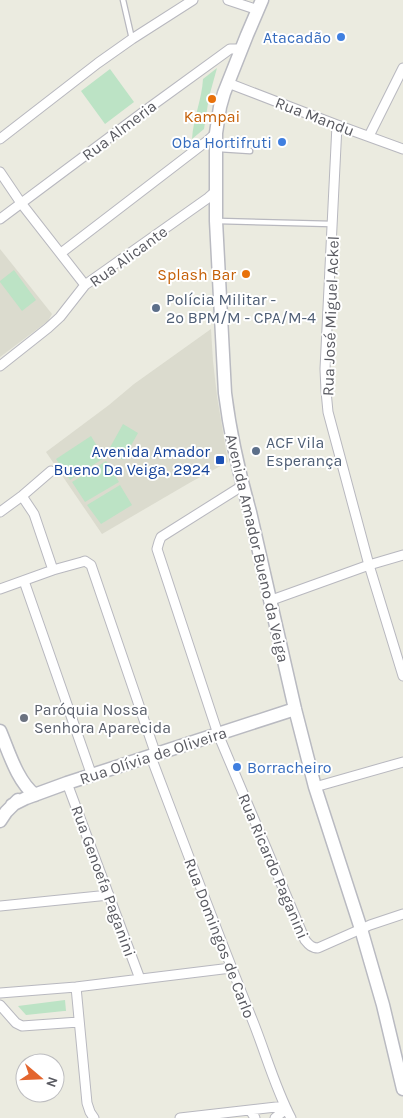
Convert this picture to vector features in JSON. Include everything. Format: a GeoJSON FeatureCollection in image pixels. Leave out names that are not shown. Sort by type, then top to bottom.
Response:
{"type":"FeatureCollection","features":[{"type":"Feature","properties":{"kind":"main road","name":"Avenida Amador Bueno da Veiga"},"geometry":{"type":"LineString","coordinates":[[260,5],[228,82],[220,107],[216,133],[216,221],[228,419],[242,486],[250,512],[295,709],[315,787],[361,929],[383,1005],[398,1044],[403,1089]]}},
{"type":"Feature","properties":{"kind":"main road","name":"Rua Olívia de Oliveira"},"geometry":{"type":"LineString","coordinates":[[12,805],[30,790],[68,783],[92,776],[295,709]]}},
{"type":"Feature","properties":{"kind":"main road"},"geometry":{"type":"LineString","coordinates":[[1,738],[17,772],[30,790]]}},
{"type":"Feature","properties":{"kind":"main road"},"geometry":{"type":"LineString","coordinates":[[0,821],[12,805],[17,772]]}},
{"type":"Feature","properties":{"kind":"street"},"geometry":{"type":"LineString","coordinates":[[0,139],[98,63],[193,0]]}},
{"type":"Feature","properties":{"kind":"street"},"geometry":{"type":"LineString","coordinates":[[228,0],[260,5]]}},
{"type":"Feature","properties":{"kind":"street","name":"Rua Almeria"},"geometry":{"type":"LineString","coordinates":[[0,219],[230,49],[241,49]]}},
{"type":"Feature","properties":{"kind":"street"},"geometry":{"type":"LineString","coordinates":[[369,136],[403,68]]}},
{"type":"Feature","properties":{"kind":"street","name":"Rua Mandu"},"geometry":{"type":"LineString","coordinates":[[228,82],[403,149]]}},
{"type":"Feature","properties":{"kind":"street","name":"Rua José Miguel Ackel"},"geometry":{"type":"LineString","coordinates":[[337,125],[325,369],[328,412],[369,565],[403,676]]}},
{"type":"Feature","properties":{"kind":"street"},"geometry":{"type":"LineString","coordinates":[[61,253],[216,133]]}},
{"type":"Feature","properties":{"kind":"street"},"geometry":{"type":"LineString","coordinates":[[0,172],[85,285]]}},
{"type":"Feature","properties":{"kind":"street","name":"Rua Alicante"},"geometry":{"type":"LineString","coordinates":[[0,366],[54,323],[69,307],[85,285],[216,191]]}},
{"type":"Feature","properties":{"kind":"street"},"geometry":{"type":"LineString","coordinates":[[0,512],[51,472]]}},
{"type":"Feature","properties":{"kind":"street"},"geometry":{"type":"LineString","coordinates":[[218,734],[157,549],[162,538],[242,486]]}},
{"type":"Feature","properties":{"kind":"street"},"geometry":{"type":"LineString","coordinates":[[0,589],[53,570],[34,514],[22,496]]}},
{"type":"Feature","properties":{"kind":"street"},"geometry":{"type":"LineString","coordinates":[[270,601],[369,565],[403,555]]}},
{"type":"Feature","properties":{"kind":"street","name":"Rua Domingos de Carlo"},"geometry":{"type":"LineString","coordinates":[[53,570],[86,561],[91,565],[154,756],[231,968],[291,1118]]}},
{"type":"Feature","properties":{"kind":"street"},"geometry":{"type":"LineString","coordinates":[[24,581],[92,776]]}},
{"type":"Feature","properties":{"kind":"street","name":"Rua Ricardo Paganini"},"geometry":{"type":"LineString","coordinates":[[218,734],[305,940],[309,945],[318,948],[361,929]]}},
{"type":"Feature","properties":{"kind":"street"},"geometry":{"type":"LineString","coordinates":[[315,787],[403,762]]}},
{"type":"Feature","properties":{"kind":"street","name":"Rua Genoefa Paganini"},"geometry":{"type":"LineString","coordinates":[[68,783],[140,979]]}},
{"type":"Feature","properties":{"kind":"street"},"geometry":{"type":"LineString","coordinates":[[0,906],[109,895]]}},
{"type":"Feature","properties":{"kind":"street"},"geometry":{"type":"LineString","coordinates":[[361,929],[403,914]]}},
{"type":"Feature","properties":{"kind":"street"},"geometry":{"type":"LineString","coordinates":[[0,994],[76,987],[231,968]]}},
{"type":"Feature","properties":{"kind":"street"},"geometry":{"type":"LineString","coordinates":[[76,987],[87,1103],[94,1118]]}},
{"type":"Feature","properties":{"kind":"street"},"geometry":{"type":"LineString","coordinates":[[0,1004],[16,1023],[22,1026],[79,1022]]}},
{"type":"Feature","properties":{"kind":"street"},"geometry":{"type":"LineString","coordinates":[[180,1118],[286,1107]]}},
{"type":"Feature","properties":{"kind":"street"},"geometry":{"type":"LineString","coordinates":[[275,1118],[286,1107]]}},
{"type":"Feature","properties":{"kind":"street"},"geometry":{"type":"LineString","coordinates":[[250,1110],[255,1118]]}},
{"type":"Feature","properties":{"kind":"lane"},"geometry":{"type":"LineString","coordinates":[[123,0],[132,39]]}},
{"type":"Feature","properties":{"kind":"lane"},"geometry":{"type":"LineString","coordinates":[[216,149],[250,151]]}},
{"type":"Feature","properties":{"kind":"lane"},"geometry":{"type":"LineString","coordinates":[[216,221],[332,224]]}},
{"type":"Feature","properties":{"kind":"shaded area"},"geometry":{"type":"Polygon","coordinates":[[[0,249],[52,314],[48,321],[0,357],[0,249]]]}},
{"type":"Feature","properties":{"kind":"shaded area"},"geometry":{"type":"Polygon","coordinates":[[[211,329],[217,396],[228,462],[102,534],[46,452],[134,384],[211,329]]]}},
{"type":"Feature","properties":{"kind":"green space"},"geometry":{"type":"Polygon","coordinates":[[[217,68],[209,97],[204,129],[192,139],[203,79],[217,68]]]}},
{"type":"Feature","properties":{"kind":"green space"},"geometry":{"type":"Polygon","coordinates":[[[110,69],[134,102],[105,124],[81,91],[110,69]]]}},
{"type":"Feature","properties":{"kind":"green space"},"geometry":{"type":"Polygon","coordinates":[[[14,270],[36,300],[22,311],[0,282],[14,270]]]}},
{"type":"Feature","properties":{"kind":"green space"},"geometry":{"type":"Polygon","coordinates":[[[123,424],[138,433],[123,460],[108,451],[123,424]]]}},
{"type":"Feature","properties":{"kind":"green space"},"geometry":{"type":"Polygon","coordinates":[[[91,436],[104,458],[70,480],[56,459],[91,436]]]}},
{"type":"Feature","properties":{"kind":"green space"},"geometry":{"type":"Polygon","coordinates":[[[106,461],[119,482],[85,502],[72,482],[106,461]]]}},
{"type":"Feature","properties":{"kind":"green space"},"geometry":{"type":"Polygon","coordinates":[[[120,485],[132,505],[101,524],[87,505],[120,485]]]}},
{"type":"Feature","properties":{"kind":"green space"},"geometry":{"type":"Polygon","coordinates":[[[65,1000],[66,1011],[26,1015],[18,1006],[65,1000]]]}},
{"type":"Feature","properties":{"kind":"place","name":"Atacadão"},"geometry":{"type":"Point","coordinates":[341,37]}},
{"type":"Feature","properties":{"kind":"place","name":"Kampai"},"geometry":{"type":"Point","coordinates":[212,99]}},
{"type":"Feature","properties":{"kind":"place","name":"Oba Hortifruti"},"geometry":{"type":"Point","coordinates":[282,142]}},
{"type":"Feature","properties":{"kind":"place","name":"Splash Bar"},"geometry":{"type":"Point","coordinates":[246,274]}},
{"type":"Feature","properties":{"kind":"place","name":"Polícia Militar - 2º BPM/M - CPA/M-4"},"geometry":{"type":"Point","coordinates":[156,308]}},
{"type":"Feature","properties":{"kind":"place","name":"ACF Vila Esperança"},"geometry":{"type":"Point","coordinates":[256,451]}},
{"type":"Feature","properties":{"kind":"place","name":"Avenida Amador Bueno Da Veiga, 2924"},"geometry":{"type":"Point","coordinates":[220,460]}},
{"type":"Feature","properties":{"kind":"place","name":"Paróquia Nossa Senhora Aparecida"},"geometry":{"type":"Point","coordinates":[24,718]}},
{"type":"Feature","properties":{"kind":"place","name":"Borracheiro"},"geometry":{"type":"Point","coordinates":[237,767]}}]}
